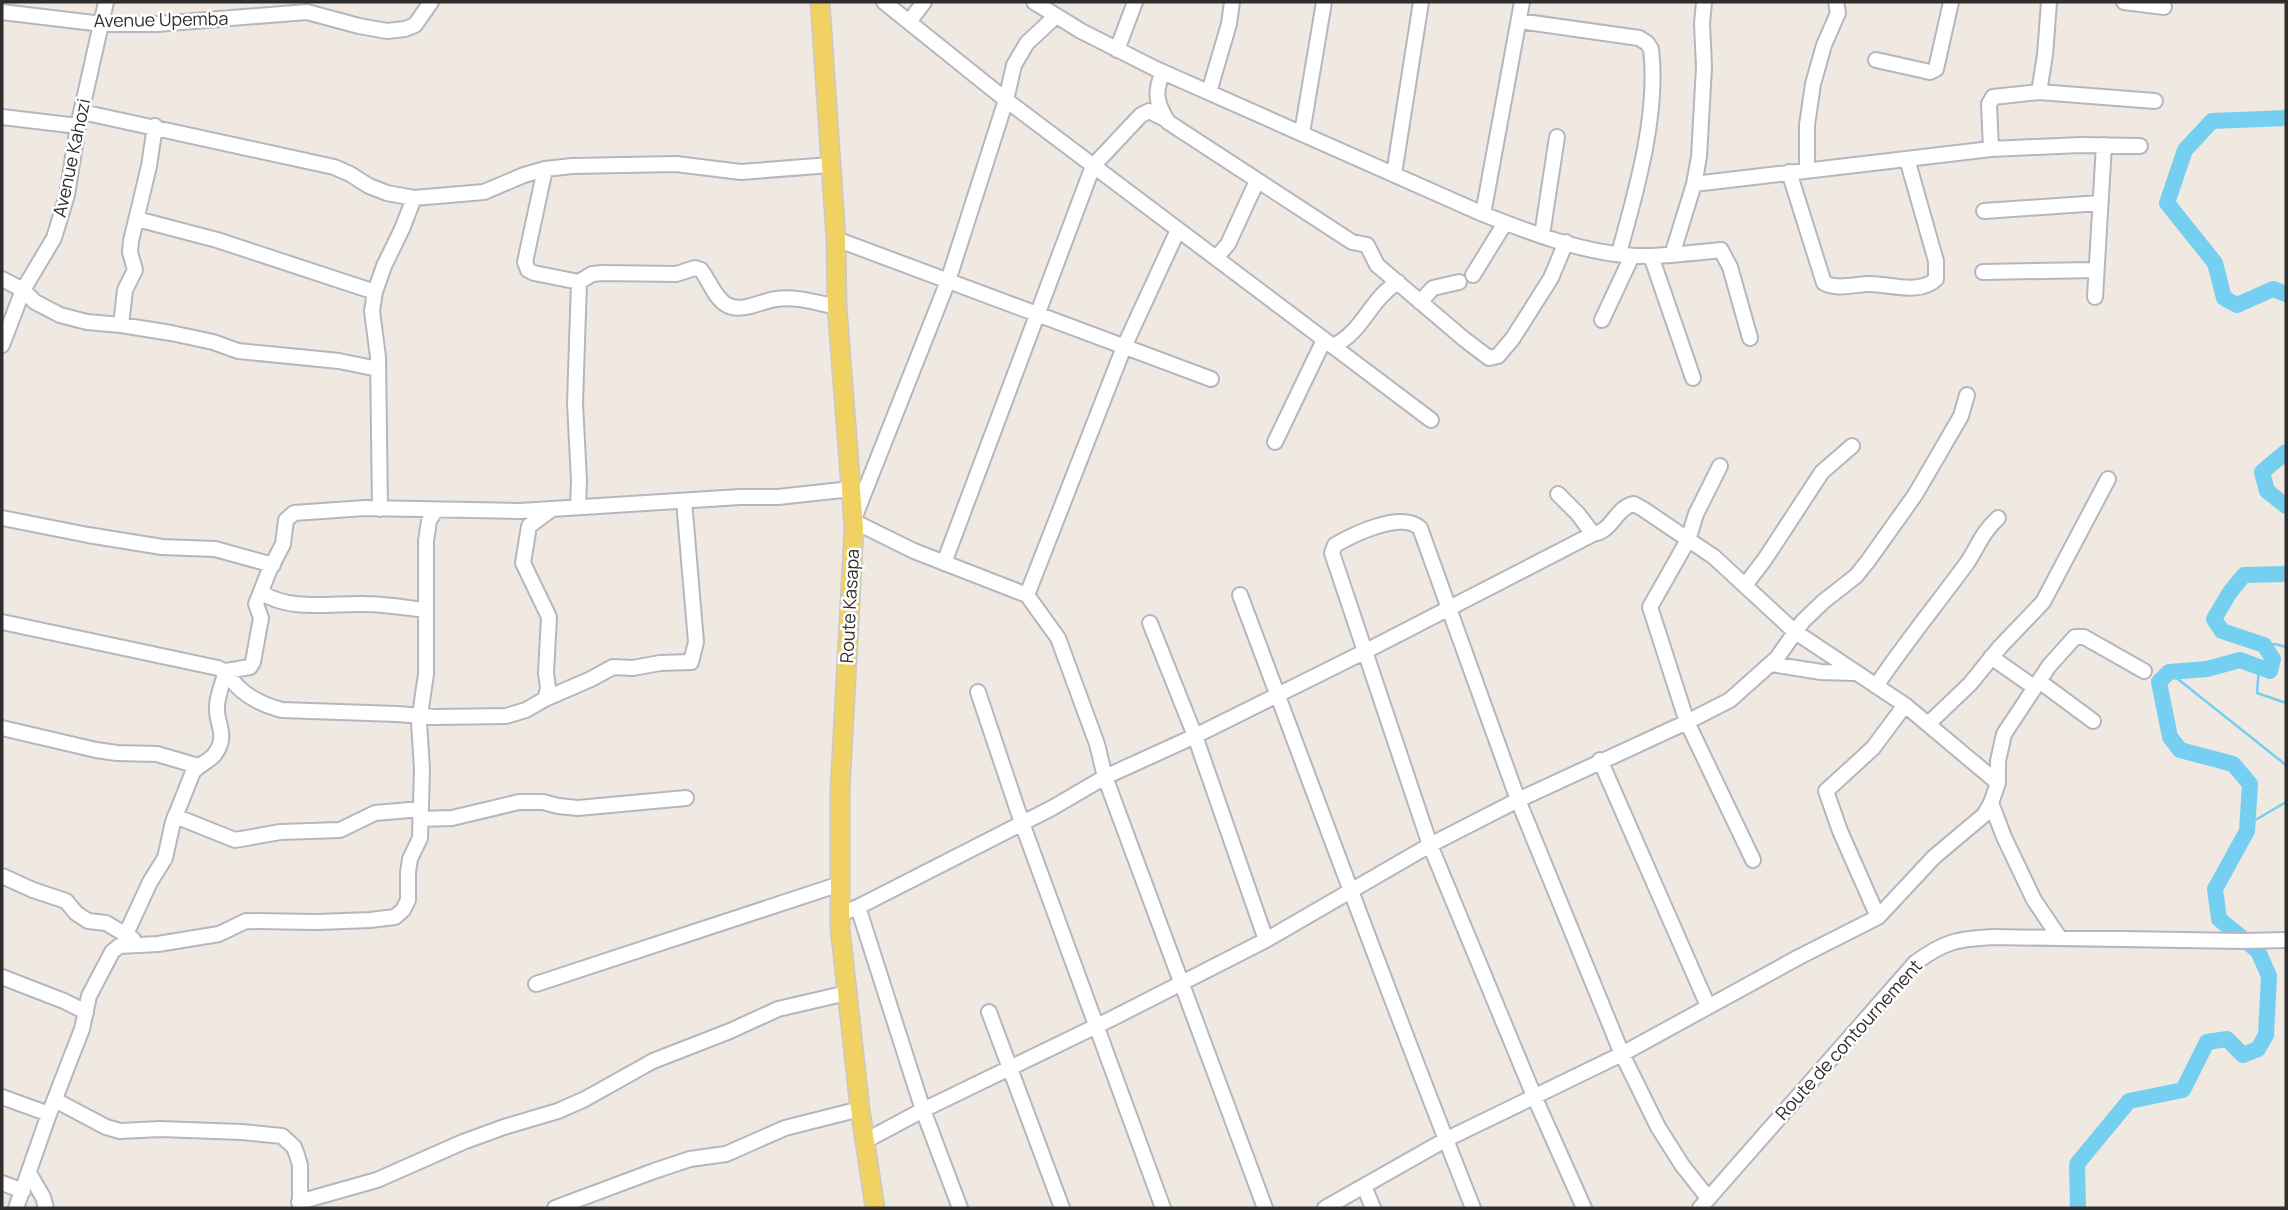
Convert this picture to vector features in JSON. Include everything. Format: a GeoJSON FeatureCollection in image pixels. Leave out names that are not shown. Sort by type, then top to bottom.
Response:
{"type":"FeatureCollection","features":[{"type":"Feature","properties":{"kind":"main road","name":"Route Kasapa"},"geometry":{"type":"LineString","coordinates":[[820,2],[836,239],[837,307],[853,521],[839,791],[840,914],[860,1109],[875,1208]]}},
{"type":"Feature","properties":{"kind":"street","name":"Avenue Kahozi"},"geometry":{"type":"LineString","coordinates":[[2,345],[23,290],[54,238],[66,195],[106,2]]}},
{"type":"Feature","properties":{"kind":"street","name":"Avenue Upemba"},"geometry":{"type":"LineString","coordinates":[[2,12],[102,24],[202,22],[307,12],[387,31],[415,25],[431,2]]}},
{"type":"Feature","properties":{"kind":"street"},"geometry":{"type":"LineString","coordinates":[[884,2],[1006,100],[1431,421]]}},
{"type":"Feature","properties":{"kind":"street"},"geometry":{"type":"LineString","coordinates":[[909,22],[924,2]]}},
{"type":"Feature","properties":{"kind":"street"},"geometry":{"type":"LineString","coordinates":[[1034,2],[1055,17],[1116,50],[1505,223],[1542,236],[1625,254],[1651,256],[1721,250],[1750,338]]}},
{"type":"Feature","properties":{"kind":"street"},"geometry":{"type":"LineString","coordinates":[[1116,50],[1135,2]]}},
{"type":"Feature","properties":{"kind":"street"},"geometry":{"type":"LineString","coordinates":[[1209,92],[1229,24],[1232,2]]}},
{"type":"Feature","properties":{"kind":"street"},"geometry":{"type":"LineString","coordinates":[[1303,133],[1324,2]]}},
{"type":"Feature","properties":{"kind":"street"},"geometry":{"type":"LineString","coordinates":[[1394,174],[1421,2]]}},
{"type":"Feature","properties":{"kind":"street"},"geometry":{"type":"LineString","coordinates":[[1483,214],[1522,2]]}},
{"type":"Feature","properties":{"kind":"street"},"geometry":{"type":"LineString","coordinates":[[1672,255],[1694,184],[1703,123],[1704,2]]}},
{"type":"Feature","properties":{"kind":"street"},"geometry":{"type":"LineString","coordinates":[[1807,170],[1807,125],[1813,84],[1824,45],[1838,13],[1836,2]]}},
{"type":"Feature","properties":{"kind":"street"},"geometry":{"type":"LineString","coordinates":[[1876,60],[1930,72],[1936,69],[1951,2]]}},
{"type":"Feature","properties":{"kind":"street"},"geometry":{"type":"LineString","coordinates":[[2039,92],[2049,2]]}},
{"type":"Feature","properties":{"kind":"street"},"geometry":{"type":"LineString","coordinates":[[2124,2],[2164,7]]}},
{"type":"Feature","properties":{"kind":"street"},"geometry":{"type":"LineString","coordinates":[[1055,17],[1027,43],[1010,76],[1006,100],[948,281],[853,521],[914,551],[1027,595],[1058,638],[1097,744],[1105,777],[1265,1208]]}},
{"type":"Feature","properties":{"kind":"street"},"geometry":{"type":"LineString","coordinates":[[1519,21],[1639,38],[1651,49],[1651,99],[1644,151],[1632,204],[1625,254],[1602,320]]}},
{"type":"Feature","properties":{"kind":"street"},"geometry":{"type":"LineString","coordinates":[[1163,72],[1156,90],[1165,119]]}},
{"type":"Feature","properties":{"kind":"street"},"geometry":{"type":"LineString","coordinates":[[1991,149],[1989,104],[1993,97],[2039,92],[2155,101]]}},
{"type":"Feature","properties":{"kind":"street"},"geometry":{"type":"LineString","coordinates":[[944,563],[1093,166],[1141,115],[1149,111],[1165,119],[1352,242],[1367,245],[1376,263],[1489,358],[1498,356],[1513,338],[1551,278],[1566,242]]}},
{"type":"Feature","properties":{"kind":"street"},"geometry":{"type":"LineString","coordinates":[[2,117],[80,119],[155,126],[334,167],[387,193],[414,198],[484,192],[524,175],[572,166],[676,164],[741,173],[830,165]]}},
{"type":"Feature","properties":{"kind":"street"},"geometry":{"type":"LineString","coordinates":[[121,325],[125,290],[135,270],[130,252],[155,126]]}},
{"type":"Feature","properties":{"kind":"street"},"geometry":{"type":"LineString","coordinates":[[1542,236],[1557,137]]}},
{"type":"Feature","properties":{"kind":"street"},"geometry":{"type":"LineString","coordinates":[[2095,297],[2104,145]]}},
{"type":"Feature","properties":{"kind":"street"},"geometry":{"type":"LineString","coordinates":[[1694,184],[1991,149],[2140,146]]}},
{"type":"Feature","properties":{"kind":"street"},"geometry":{"type":"LineString","coordinates":[[1789,172],[1824,283],[1833,287],[1868,284],[1914,287],[1933,283],[1937,279],[1936,261],[1907,159]]}},
{"type":"Feature","properties":{"kind":"street"},"geometry":{"type":"LineString","coordinates":[[545,169],[525,262],[528,270],[534,273],[579,282],[592,274],[676,274],[695,268],[701,270],[721,301],[730,307],[789,298],[837,307]]}},
{"type":"Feature","properties":{"kind":"street"},"geometry":{"type":"LineString","coordinates":[[1216,258],[1228,244],[1257,181]]}},
{"type":"Feature","properties":{"kind":"street"},"geometry":{"type":"LineString","coordinates":[[380,509],[378,369],[372,311],[375,292],[414,198]]}},
{"type":"Feature","properties":{"kind":"street"},"geometry":{"type":"LineString","coordinates":[[1984,211],[2100,203]]}},
{"type":"Feature","properties":{"kind":"street"},"geometry":{"type":"LineString","coordinates":[[137,219],[261,253],[375,292]]}},
{"type":"Feature","properties":{"kind":"street"},"geometry":{"type":"LineString","coordinates":[[1474,275],[1505,223]]}},
{"type":"Feature","properties":{"kind":"street"},"geometry":{"type":"LineString","coordinates":[[1027,595],[1124,347],[1178,230]]}},
{"type":"Feature","properties":{"kind":"street"},"geometry":{"type":"LineString","coordinates":[[836,239],[1211,379]]}},
{"type":"Feature","properties":{"kind":"street"},"geometry":{"type":"LineString","coordinates":[[1651,256],[1693,379]]}},
{"type":"Feature","properties":{"kind":"street"},"geometry":{"type":"LineString","coordinates":[[1983,272],[2095,270]]}},
{"type":"Feature","properties":{"kind":"street"},"geometry":{"type":"LineString","coordinates":[[2,279],[23,290],[35,302],[60,315],[87,322],[121,325],[213,342],[238,351],[339,361],[378,369]]}},
{"type":"Feature","properties":{"kind":"street"},"geometry":{"type":"LineString","coordinates":[[578,507],[575,403],[579,282]]}},
{"type":"Feature","properties":{"kind":"street"},"geometry":{"type":"LineString","coordinates":[[1276,442],[1328,343],[1352,335],[1379,297],[1398,282]]}},
{"type":"Feature","properties":{"kind":"street"},"geometry":{"type":"LineString","coordinates":[[1420,302],[1433,288],[1458,282]]}},
{"type":"Feature","properties":{"kind":"street"},"geometry":{"type":"LineString","coordinates":[[865,1141],[1266,940],[1430,845],[1518,800],[1730,700],[1777,659],[1794,631],[1824,601],[1856,576],[1868,561],[1915,495],[1961,416],[1967,395]]}},
{"type":"Feature","properties":{"kind":"street"},"geometry":{"type":"LineString","coordinates":[[1746,584],[1822,472],[1852,446]]}},
{"type":"Feature","properties":{"kind":"street"},"geometry":{"type":"LineString","coordinates":[[1720,466],[1693,520],[1688,540],[1650,607],[1687,722],[1753,860]]}},
{"type":"Feature","properties":{"kind":"street"},"geometry":{"type":"LineString","coordinates":[[1927,724],[1970,684],[2043,602],[2053,588],[2108,479]]}},
{"type":"Feature","properties":{"kind":"street"},"geometry":{"type":"LineString","coordinates":[[2,622],[165,655],[226,671],[250,667],[253,662],[261,618],[256,604],[283,544],[286,520],[294,513],[380,509],[520,511],[778,497],[851,489]]}},
{"type":"Feature","properties":{"kind":"street"},"geometry":{"type":"LineString","coordinates":[[1558,494],[1593,534]]}},
{"type":"Feature","properties":{"kind":"street"},"geometry":{"type":"LineString","coordinates":[[226,671],[239,688],[267,706],[282,710],[420,716],[506,716],[526,710],[613,667],[633,668],[660,663],[691,662],[696,642],[684,501]]}},
{"type":"Feature","properties":{"kind":"street"},"geometry":{"type":"LineString","coordinates":[[840,914],[1022,823],[1105,777],[1195,736],[1603,530],[1625,506],[1634,503],[1714,556],[1794,631],[1905,705],[1998,783]]}},
{"type":"Feature","properties":{"kind":"street"},"geometry":{"type":"LineString","coordinates":[[545,699],[548,688],[546,673],[549,617],[526,570],[523,557],[529,526],[553,508]]}},
{"type":"Feature","properties":{"kind":"street"},"geometry":{"type":"LineString","coordinates":[[16,1208],[82,1029],[89,996],[112,952],[119,946],[158,944],[219,934],[246,921],[318,922],[395,916],[403,910],[408,900],[410,859],[420,838],[420,716],[426,674],[426,541],[429,521],[435,511]]}},
{"type":"Feature","properties":{"kind":"street"},"geometry":{"type":"LineString","coordinates":[[2,518],[88,536],[162,547],[215,549],[273,565]]}},
{"type":"Feature","properties":{"kind":"street"},"geometry":{"type":"LineString","coordinates":[[1876,686],[1902,646],[1967,562],[1985,531],[1998,518]]}},
{"type":"Feature","properties":{"kind":"street"},"geometry":{"type":"LineString","coordinates":[[1584,1208],[1534,1096],[1430,845],[1332,553],[1335,545],[1348,537],[1389,523],[1406,520],[1420,528],[1518,800],[1622,1054],[1658,1127],[1704,1203]]}},
{"type":"Feature","properties":{"kind":"street"},"geometry":{"type":"LineString","coordinates":[[261,592],[275,600],[306,604],[368,604],[426,610]]}},
{"type":"Feature","properties":{"kind":"street"},"geometry":{"type":"LineString","coordinates":[[1240,594],[1350,893],[1472,1208]]}},
{"type":"Feature","properties":{"kind":"street"},"geometry":{"type":"LineString","coordinates":[[1150,623],[1195,736],[1266,940]]}},
{"type":"Feature","properties":{"kind":"street"},"geometry":{"type":"LineString","coordinates":[[1325,1208],[1446,1140],[1622,1054],[1878,917],[1934,857],[1984,815],[1998,783],[1998,761],[2004,734],[2036,684],[2075,637],[2079,636],[2144,671]]}},
{"type":"Feature","properties":{"kind":"street"},"geometry":{"type":"LineString","coordinates":[[1992,657],[2093,721]]}},
{"type":"Feature","properties":{"kind":"street"},"geometry":{"type":"LineString","coordinates":[[1771,664],[1800,670],[1855,673]]}},
{"type":"Feature","properties":{"kind":"street"},"geometry":{"type":"LineString","coordinates":[[126,934],[150,882],[165,858],[175,817],[193,772],[214,756],[220,746],[222,735],[217,706],[226,671]]}},
{"type":"Feature","properties":{"kind":"street"},"geometry":{"type":"LineString","coordinates":[[978,692],[1022,823],[1163,1208]]}},
{"type":"Feature","properties":{"kind":"street"},"geometry":{"type":"LineString","coordinates":[[1878,917],[1836,821],[1826,791],[1873,748],[1905,705]]}},
{"type":"Feature","properties":{"kind":"street"},"geometry":{"type":"LineString","coordinates":[[2,728],[96,750],[157,754],[198,766]]}},
{"type":"Feature","properties":{"kind":"street"},"geometry":{"type":"LineString","coordinates":[[1600,760],[1708,1006]]}},
{"type":"Feature","properties":{"kind":"street"},"geometry":{"type":"LineString","coordinates":[[175,817],[235,840],[272,833],[340,830],[374,813],[452,818],[519,803],[543,802],[578,808],[686,798]]}},
{"type":"Feature","properties":{"kind":"street"},"geometry":{"type":"LineString","coordinates":[[1991,803],[2034,900],[2059,937]]}},
{"type":"Feature","properties":{"kind":"street"},"geometry":{"type":"LineString","coordinates":[[2,876],[66,901],[76,914],[88,922],[106,923],[141,944]]}},
{"type":"Feature","properties":{"kind":"street"},"geometry":{"type":"LineString","coordinates":[[536,985],[840,884]]}},
{"type":"Feature","properties":{"kind":"street"},"geometry":{"type":"LineString","coordinates":[[858,907],[923,1110],[960,1208]]}},
{"type":"Feature","properties":{"kind":"street","name":"Route de contournement"},"geometry":{"type":"LineString","coordinates":[[1704,1203],[1915,962],[1939,946],[1961,938],[2242,941],[2282,939]]}},
{"type":"Feature","properties":{"kind":"street"},"geometry":{"type":"LineString","coordinates":[[2,977],[86,1012]]}},
{"type":"Feature","properties":{"kind":"street"},"geometry":{"type":"LineString","coordinates":[[55,1100],[106,1128],[120,1131],[160,1129],[282,1136],[294,1147],[300,1165],[299,1205],[377,1181],[464,1142],[558,1111],[653,1061],[779,1009],[847,993]]}},
{"type":"Feature","properties":{"kind":"street"},"geometry":{"type":"LineString","coordinates":[[989,1012],[1062,1208]]}},
{"type":"Feature","properties":{"kind":"street"},"geometry":{"type":"LineString","coordinates":[[2,1097],[49,1114]]}},
{"type":"Feature","properties":{"kind":"street"},"geometry":{"type":"LineString","coordinates":[[555,1208],[690,1159],[726,1154],[785,1128],[860,1109]]}},
{"type":"Feature","properties":{"kind":"street"},"geometry":{"type":"LineString","coordinates":[[29,1173],[43,1197],[46,1208]]}},
{"type":"Feature","properties":{"kind":"street"},"geometry":{"type":"LineString","coordinates":[[2,1183],[23,1191]]}},
{"type":"Feature","properties":{"kind":"street"},"geometry":{"type":"LineString","coordinates":[[1364,1186],[1373,1208]]}},
{"type":"Feature","properties":{"kind":"waterway"},"geometry":{"type":"LineString","coordinates":[[2286,118],[2212,121],[2185,150],[2167,203],[2215,263],[2224,298],[2237,305],[2273,289],[2286,294]]}},
{"type":"Feature","properties":{"kind":"waterway"},"geometry":{"type":"LineString","coordinates":[[2286,452],[2262,472],[2267,491],[2286,506]]}},
{"type":"Feature","properties":{"kind":"waterway"},"geometry":{"type":"LineString","coordinates":[[2078,1208],[2077,1164],[2129,1101],[2183,1090],[2207,1042],[2227,1039],[2243,1055],[2258,1049],[2266,1035],[2269,976],[2258,951],[2219,919],[2215,889],[2247,831],[2250,784],[2233,764],[2180,750],[2170,737],[2159,682],[2169,672],[2207,669],[2240,660],[2270,671],[2273,659],[2264,645],[2222,631],[2214,619],[2244,575],[2286,574]]}},
{"type":"Feature","properties":{"kind":"waterway"},"geometry":{"type":"LineString","coordinates":[[2264,645],[2286,647]]}},
{"type":"Feature","properties":{"kind":"waterway"},"geometry":{"type":"LineString","coordinates":[[2259,667],[2257,693],[2286,703]]}},
{"type":"Feature","properties":{"kind":"waterway"},"geometry":{"type":"LineString","coordinates":[[2169,672],[2286,765]]}},
{"type":"Feature","properties":{"kind":"waterway"},"geometry":{"type":"LineString","coordinates":[[2247,825],[2286,802]]}}]}
